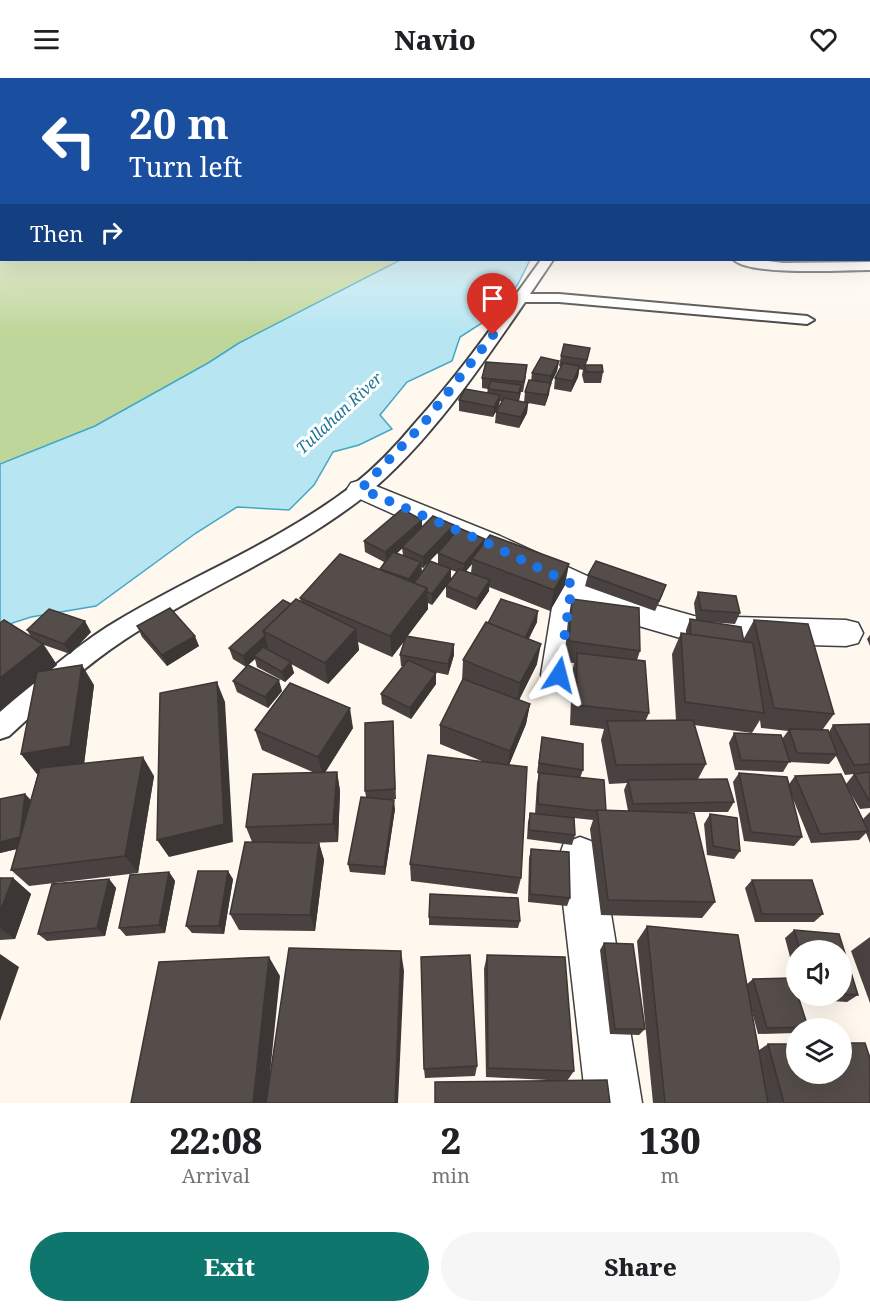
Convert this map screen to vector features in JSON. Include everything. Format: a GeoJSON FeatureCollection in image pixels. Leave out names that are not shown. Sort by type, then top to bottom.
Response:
{"type":"FeatureCollection","features":[{"type":"Feature","properties":{"kind":"street"},"geometry":{"type":"LineString","coordinates":[[361,489],[489,544],[633,612],[694,628],[846,633]]}},
{"type":"Feature","properties":{"kind":"street"},"geometry":{"type":"LineString","coordinates":[[559,675],[572,584]]}},
{"type":"Feature","properties":{"kind":"street"},"geometry":{"type":"LineString","coordinates":[[580,859],[614,1103]]}},
{"type":"Feature","properties":{"kind":"lane"},"geometry":{"type":"LineString","coordinates":[[0,728],[75,662],[134,623],[211,583],[297,533],[361,489],[424,423],[521,298],[546,261]]}},
{"type":"Feature","properties":{"kind":"lane"},"geometry":{"type":"LineString","coordinates":[[746,261],[783,267],[870,266]]}},
{"type":"Feature","properties":{"kind":"lane"},"geometry":{"type":"LineString","coordinates":[[521,298],[559,298],[807,320]]}},
{"type":"Feature","properties":{"kind":"green space"},"geometry":{"type":"Polygon","coordinates":[[[0,261],[398,261],[239,343],[208,363],[95,426],[0,464],[0,261]]]}},
{"type":"Feature","properties":{"kind":"water","name":"Tullahan River"},"geometry":{"type":"Polygon","coordinates":[[[398,261],[530,261],[518,284],[493,316],[460,337],[452,361],[407,382],[380,415],[392,429],[359,445],[333,452],[314,485],[289,510],[237,507],[196,533],[96,606],[31,617],[0,627],[0,464],[95,426],[208,363],[239,343],[398,261]]]}},
{"type":"Feature","properties":{"kind":"building"},"geometry":{"type":"Polygon","coordinates":[[[564,344],[590,348],[587,360],[561,356],[564,344]]]}},
{"type":"Feature","properties":{"kind":"building"},"geometry":{"type":"Polygon","coordinates":[[[541,357],[559,361],[551,376],[532,373],[541,357]]]}},
{"type":"Feature","properties":{"kind":"building"},"geometry":{"type":"Polygon","coordinates":[[[486,362],[527,365],[524,382],[482,378],[486,362]]]}},
{"type":"Feature","properties":{"kind":"building"},"geometry":{"type":"Polygon","coordinates":[[[563,363],[580,366],[573,381],[555,378],[563,363]]]}},
{"type":"Feature","properties":{"kind":"building"},"geometry":{"type":"Polygon","coordinates":[[[584,365],[602,365],[603,372],[586,372],[584,365]]]}},
{"type":"Feature","properties":{"kind":"building"},"geometry":{"type":"Polygon","coordinates":[[[529,380],[551,383],[547,395],[525,392],[529,380]]]}},
{"type":"Feature","properties":{"kind":"building"},"geometry":{"type":"Polygon","coordinates":[[[491,381],[521,385],[519,393],[488,389],[491,381]]]}},
{"type":"Feature","properties":{"kind":"building"},"geometry":{"type":"Polygon","coordinates":[[[465,389],[500,395],[494,407],[459,400],[465,389]]]}},
{"type":"Feature","properties":{"kind":"building"},"geometry":{"type":"Polygon","coordinates":[[[504,398],[528,403],[521,417],[496,412],[504,398]]]}},
{"type":"Feature","properties":{"kind":"building"},"geometry":{"type":"Polygon","coordinates":[[[402,509],[422,520],[385,552],[364,541],[402,509]]]}},
{"type":"Feature","properties":{"kind":"building"},"geometry":{"type":"Polygon","coordinates":[[[433,516],[454,525],[423,557],[402,547],[433,516]]]}},
{"type":"Feature","properties":{"kind":"building"},"geometry":{"type":"Polygon","coordinates":[[[459,528],[485,539],[464,564],[438,553],[459,528]]]}},
{"type":"Feature","properties":{"kind":"building"},"geometry":{"type":"Polygon","coordinates":[[[490,535],[569,564],[554,590],[472,559],[490,535]]]}},
{"type":"Feature","properties":{"kind":"building"},"geometry":{"type":"Polygon","coordinates":[[[393,552],[421,562],[409,579],[380,569],[393,552]]]}},
{"type":"Feature","properties":{"kind":"building"},"geometry":{"type":"Polygon","coordinates":[[[340,554],[427,588],[390,636],[300,598],[340,554]]]}},
{"type":"Feature","properties":{"kind":"building"},"geometry":{"type":"Polygon","coordinates":[[[430,561],[451,569],[432,594],[427,592],[427,588],[414,583],[430,561]]]}},
{"type":"Feature","properties":{"kind":"building"},"geometry":{"type":"Polygon","coordinates":[[[596,561],[666,585],[659,601],[588,575],[596,561]]]}},
{"type":"Feature","properties":{"kind":"building"},"geometry":{"type":"Polygon","coordinates":[[[459,569],[490,580],[477,599],[446,586],[459,569]]]}},
{"type":"Feature","properties":{"kind":"building"},"geometry":{"type":"Polygon","coordinates":[[[698,592],[736,596],[740,613],[701,610],[698,592]]]}},
{"type":"Feature","properties":{"kind":"building"},"geometry":{"type":"Polygon","coordinates":[[[296,599],[356,629],[325,663],[263,631],[296,599]]]}},
{"type":"Feature","properties":{"kind":"building"},"geometry":{"type":"Polygon","coordinates":[[[501,599],[538,611],[525,638],[488,623],[501,599]]]}},
{"type":"Feature","properties":{"kind":"building"},"geometry":{"type":"Polygon","coordinates":[[[572,599],[639,608],[640,651],[569,641],[572,599]]]}},
{"type":"Feature","properties":{"kind":"building"},"geometry":{"type":"Polygon","coordinates":[[[283,600],[291,604],[263,631],[265,636],[243,656],[229,648],[283,600]]]}},
{"type":"Feature","properties":{"kind":"building"},"geometry":{"type":"Polygon","coordinates":[[[170,608],[195,636],[162,655],[137,626],[170,608]]]}},
{"type":"Feature","properties":{"kind":"building"},"geometry":{"type":"Polygon","coordinates":[[[49,609],[85,621],[64,644],[27,630],[49,609]]]}},
{"type":"Feature","properties":{"kind":"building"},"geometry":{"type":"Polygon","coordinates":[[[690,619],[741,627],[744,642],[691,635],[690,619]]]}},
{"type":"Feature","properties":{"kind":"building"},"geometry":{"type":"Polygon","coordinates":[[[4,620],[43,644],[0,678],[0,623],[4,620]]]}},
{"type":"Feature","properties":{"kind":"building"},"geometry":{"type":"Polygon","coordinates":[[[754,620],[808,624],[834,714],[774,708],[754,620]]]}},
{"type":"Feature","properties":{"kind":"building"},"geometry":{"type":"Polygon","coordinates":[[[486,622],[541,644],[520,683],[463,660],[486,622]]]}},
{"type":"Feature","properties":{"kind":"building"},"geometry":{"type":"Polygon","coordinates":[[[681,633],[753,643],[764,713],[685,702],[681,633]]]}},
{"type":"Feature","properties":{"kind":"building"},"geometry":{"type":"Polygon","coordinates":[[[406,636],[454,644],[448,664],[400,655],[406,636]]]}},
{"type":"Feature","properties":{"kind":"building"},"geometry":{"type":"Polygon","coordinates":[[[263,647],[291,662],[282,672],[254,656],[263,647]]]}},
{"type":"Feature","properties":{"kind":"building"},"geometry":{"type":"Polygon","coordinates":[[[577,653],[645,661],[649,713],[576,705],[577,653]]]}},
{"type":"Feature","properties":{"kind":"building"},"geometry":{"type":"Polygon","coordinates":[[[408,660],[436,673],[410,708],[381,694],[408,660]]]}},
{"type":"Feature","properties":{"kind":"building"},"geometry":{"type":"Polygon","coordinates":[[[82,665],[70,746],[21,754],[37,672],[82,665]]]}},
{"type":"Feature","properties":{"kind":"building"},"geometry":{"type":"Polygon","coordinates":[[[248,665],[279,680],[265,697],[233,681],[248,665]]]}},
{"type":"Feature","properties":{"kind":"building"},"geometry":{"type":"Polygon","coordinates":[[[463,679],[530,704],[510,751],[440,725],[463,679]]]}},
{"type":"Feature","properties":{"kind":"building"},"geometry":{"type":"Polygon","coordinates":[[[217,682],[224,824],[157,840],[160,693],[217,682]]]}},
{"type":"Feature","properties":{"kind":"building"},"geometry":{"type":"Polygon","coordinates":[[[290,683],[350,708],[318,757],[255,730],[290,683]]]}},
{"type":"Feature","properties":{"kind":"building"},"geometry":{"type":"Polygon","coordinates":[[[693,720],[706,764],[616,765],[607,721],[693,720]]]}},
{"type":"Feature","properties":{"kind":"building"},"geometry":{"type":"Polygon","coordinates":[[[393,721],[395,789],[365,791],[365,723],[393,721]]]}},
{"type":"Feature","properties":{"kind":"building"},"geometry":{"type":"Polygon","coordinates":[[[870,724],[870,764],[854,765],[833,725],[870,724]]]}},
{"type":"Feature","properties":{"kind":"building"},"geometry":{"type":"Polygon","coordinates":[[[789,729],[828,730],[837,754],[797,753],[789,729]]]}},
{"type":"Feature","properties":{"kind":"building"},"geometry":{"type":"Polygon","coordinates":[[[734,733],[781,735],[790,762],[741,760],[734,733]]]}},
{"type":"Feature","properties":{"kind":"building"},"geometry":{"type":"Polygon","coordinates":[[[542,737],[583,744],[583,770],[539,763],[542,737]]]}},
{"type":"Feature","properties":{"kind":"building"},"geometry":{"type":"Polygon","coordinates":[[[428,755],[527,767],[521,878],[410,864],[428,755]]]}},
{"type":"Feature","properties":{"kind":"building"},"geometry":{"type":"Polygon","coordinates":[[[143,757],[125,856],[11,870],[40,768],[143,757]]]}},
{"type":"Feature","properties":{"kind":"building"},"geometry":{"type":"Polygon","coordinates":[[[337,772],[333,824],[246,827],[253,774],[337,772]]]}},
{"type":"Feature","properties":{"kind":"building"},"geometry":{"type":"Polygon","coordinates":[[[870,772],[870,800],[869,800],[854,774],[870,772]]]}},
{"type":"Feature","properties":{"kind":"building"},"geometry":{"type":"Polygon","coordinates":[[[539,773],[604,780],[606,811],[538,804],[539,773]]]}},
{"type":"Feature","properties":{"kind":"building"},"geometry":{"type":"Polygon","coordinates":[[[739,773],[787,777],[802,837],[751,832],[739,773]]]}},
{"type":"Feature","properties":{"kind":"building"},"geometry":{"type":"Polygon","coordinates":[[[841,774],[868,831],[820,834],[795,776],[841,774]]]}},
{"type":"Feature","properties":{"kind":"building"},"geometry":{"type":"Polygon","coordinates":[[[727,779],[734,802],[633,804],[628,780],[727,779]]]}},
{"type":"Feature","properties":{"kind":"building"},"geometry":{"type":"Polygon","coordinates":[[[25,794],[20,837],[0,842],[0,799],[25,794]]]}},
{"type":"Feature","properties":{"kind":"building"},"geometry":{"type":"Polygon","coordinates":[[[361,797],[394,800],[384,867],[348,864],[361,797]]]}},
{"type":"Feature","properties":{"kind":"building"},"geometry":{"type":"Polygon","coordinates":[[[597,810],[694,813],[715,902],[608,900],[597,810]]]}},
{"type":"Feature","properties":{"kind":"building"},"geometry":{"type":"Polygon","coordinates":[[[530,813],[574,818],[575,835],[529,830],[530,813]]]}},
{"type":"Feature","properties":{"kind":"building"},"geometry":{"type":"Polygon","coordinates":[[[710,814],[737,818],[740,851],[713,846],[710,814]]]}},
{"type":"Feature","properties":{"kind":"building"},"geometry":{"type":"Polygon","coordinates":[[[245,842],[319,843],[310,915],[230,914],[245,842]]]}},
{"type":"Feature","properties":{"kind":"building"},"geometry":{"type":"Polygon","coordinates":[[[531,849],[569,852],[570,898],[530,894],[531,849]]]}},
{"type":"Feature","properties":{"kind":"building"},"geometry":{"type":"Polygon","coordinates":[[[198,871],[228,871],[219,926],[186,926],[198,871]]]}},
{"type":"Feature","properties":{"kind":"building"},"geometry":{"type":"Polygon","coordinates":[[[169,872],[159,925],[119,928],[130,875],[169,872]]]}},
{"type":"Feature","properties":{"kind":"building"},"geometry":{"type":"Polygon","coordinates":[[[0,878],[13,878],[0,912],[0,878]]]}},
{"type":"Feature","properties":{"kind":"building"},"geometry":{"type":"Polygon","coordinates":[[[109,879],[97,928],[38,934],[52,884],[109,879]]]}},
{"type":"Feature","properties":{"kind":"building"},"geometry":{"type":"Polygon","coordinates":[[[752,880],[812,880],[823,914],[762,914],[752,880]]]}},
{"type":"Feature","properties":{"kind":"building"},"geometry":{"type":"Polygon","coordinates":[[[430,894],[518,898],[520,921],[429,917],[430,894]]]}},
{"type":"Feature","properties":{"kind":"building"},"geometry":{"type":"Polygon","coordinates":[[[647,926],[738,935],[768,1103],[665,1103],[647,926]]]}},
{"type":"Feature","properties":{"kind":"building"},"geometry":{"type":"Polygon","coordinates":[[[794,930],[839,934],[841,940],[797,940],[794,930]]]}},
{"type":"Feature","properties":{"kind":"building"},"geometry":{"type":"Polygon","coordinates":[[[604,943],[633,944],[645,1029],[615,1029],[604,943]]]}},
{"type":"Feature","properties":{"kind":"building"},"geometry":{"type":"Polygon","coordinates":[[[289,948],[401,951],[395,1103],[266,1103],[289,948]]]}},
{"type":"Feature","properties":{"kind":"building"},"geometry":{"type":"Polygon","coordinates":[[[470,955],[477,1066],[424,1069],[421,957],[470,955]]]}},
{"type":"Feature","properties":{"kind":"building"},"geometry":{"type":"Polygon","coordinates":[[[487,955],[565,957],[574,1071],[488,1068],[487,955]]]}},
{"type":"Feature","properties":{"kind":"building"},"geometry":{"type":"Polygon","coordinates":[[[269,957],[253,1103],[131,1103],[159,962],[269,957]]]}},
{"type":"Feature","properties":{"kind":"building"},"geometry":{"type":"Polygon","coordinates":[[[852,976],[858,995],[852,995],[852,976]]]}},
{"type":"Feature","properties":{"kind":"building"},"geometry":{"type":"Polygon","coordinates":[[[786,978],[786,1006],[801,1006],[805,1018],[786,1018],[786,1028],[767,1028],[753,979],[786,978]]]}},
{"type":"Feature","properties":{"kind":"building"},"geometry":{"type":"Polygon","coordinates":[[[852,1043],[865,1043],[870,1058],[870,1103],[784,1103],[768,1044],[786,1044],[786,1084],[852,1084],[852,1043]]]}},
{"type":"Feature","properties":{"kind":"building"},"geometry":{"type":"Polygon","coordinates":[[[607,1080],[610,1103],[435,1103],[435,1082],[607,1080]]]}},
{"type":"Feature","properties":{"kind":"route"},"geometry":{"type":"LineString","coordinates":[[493,335],[424,423],[361,489],[489,544],[572,584],[559,675]]}}]}
